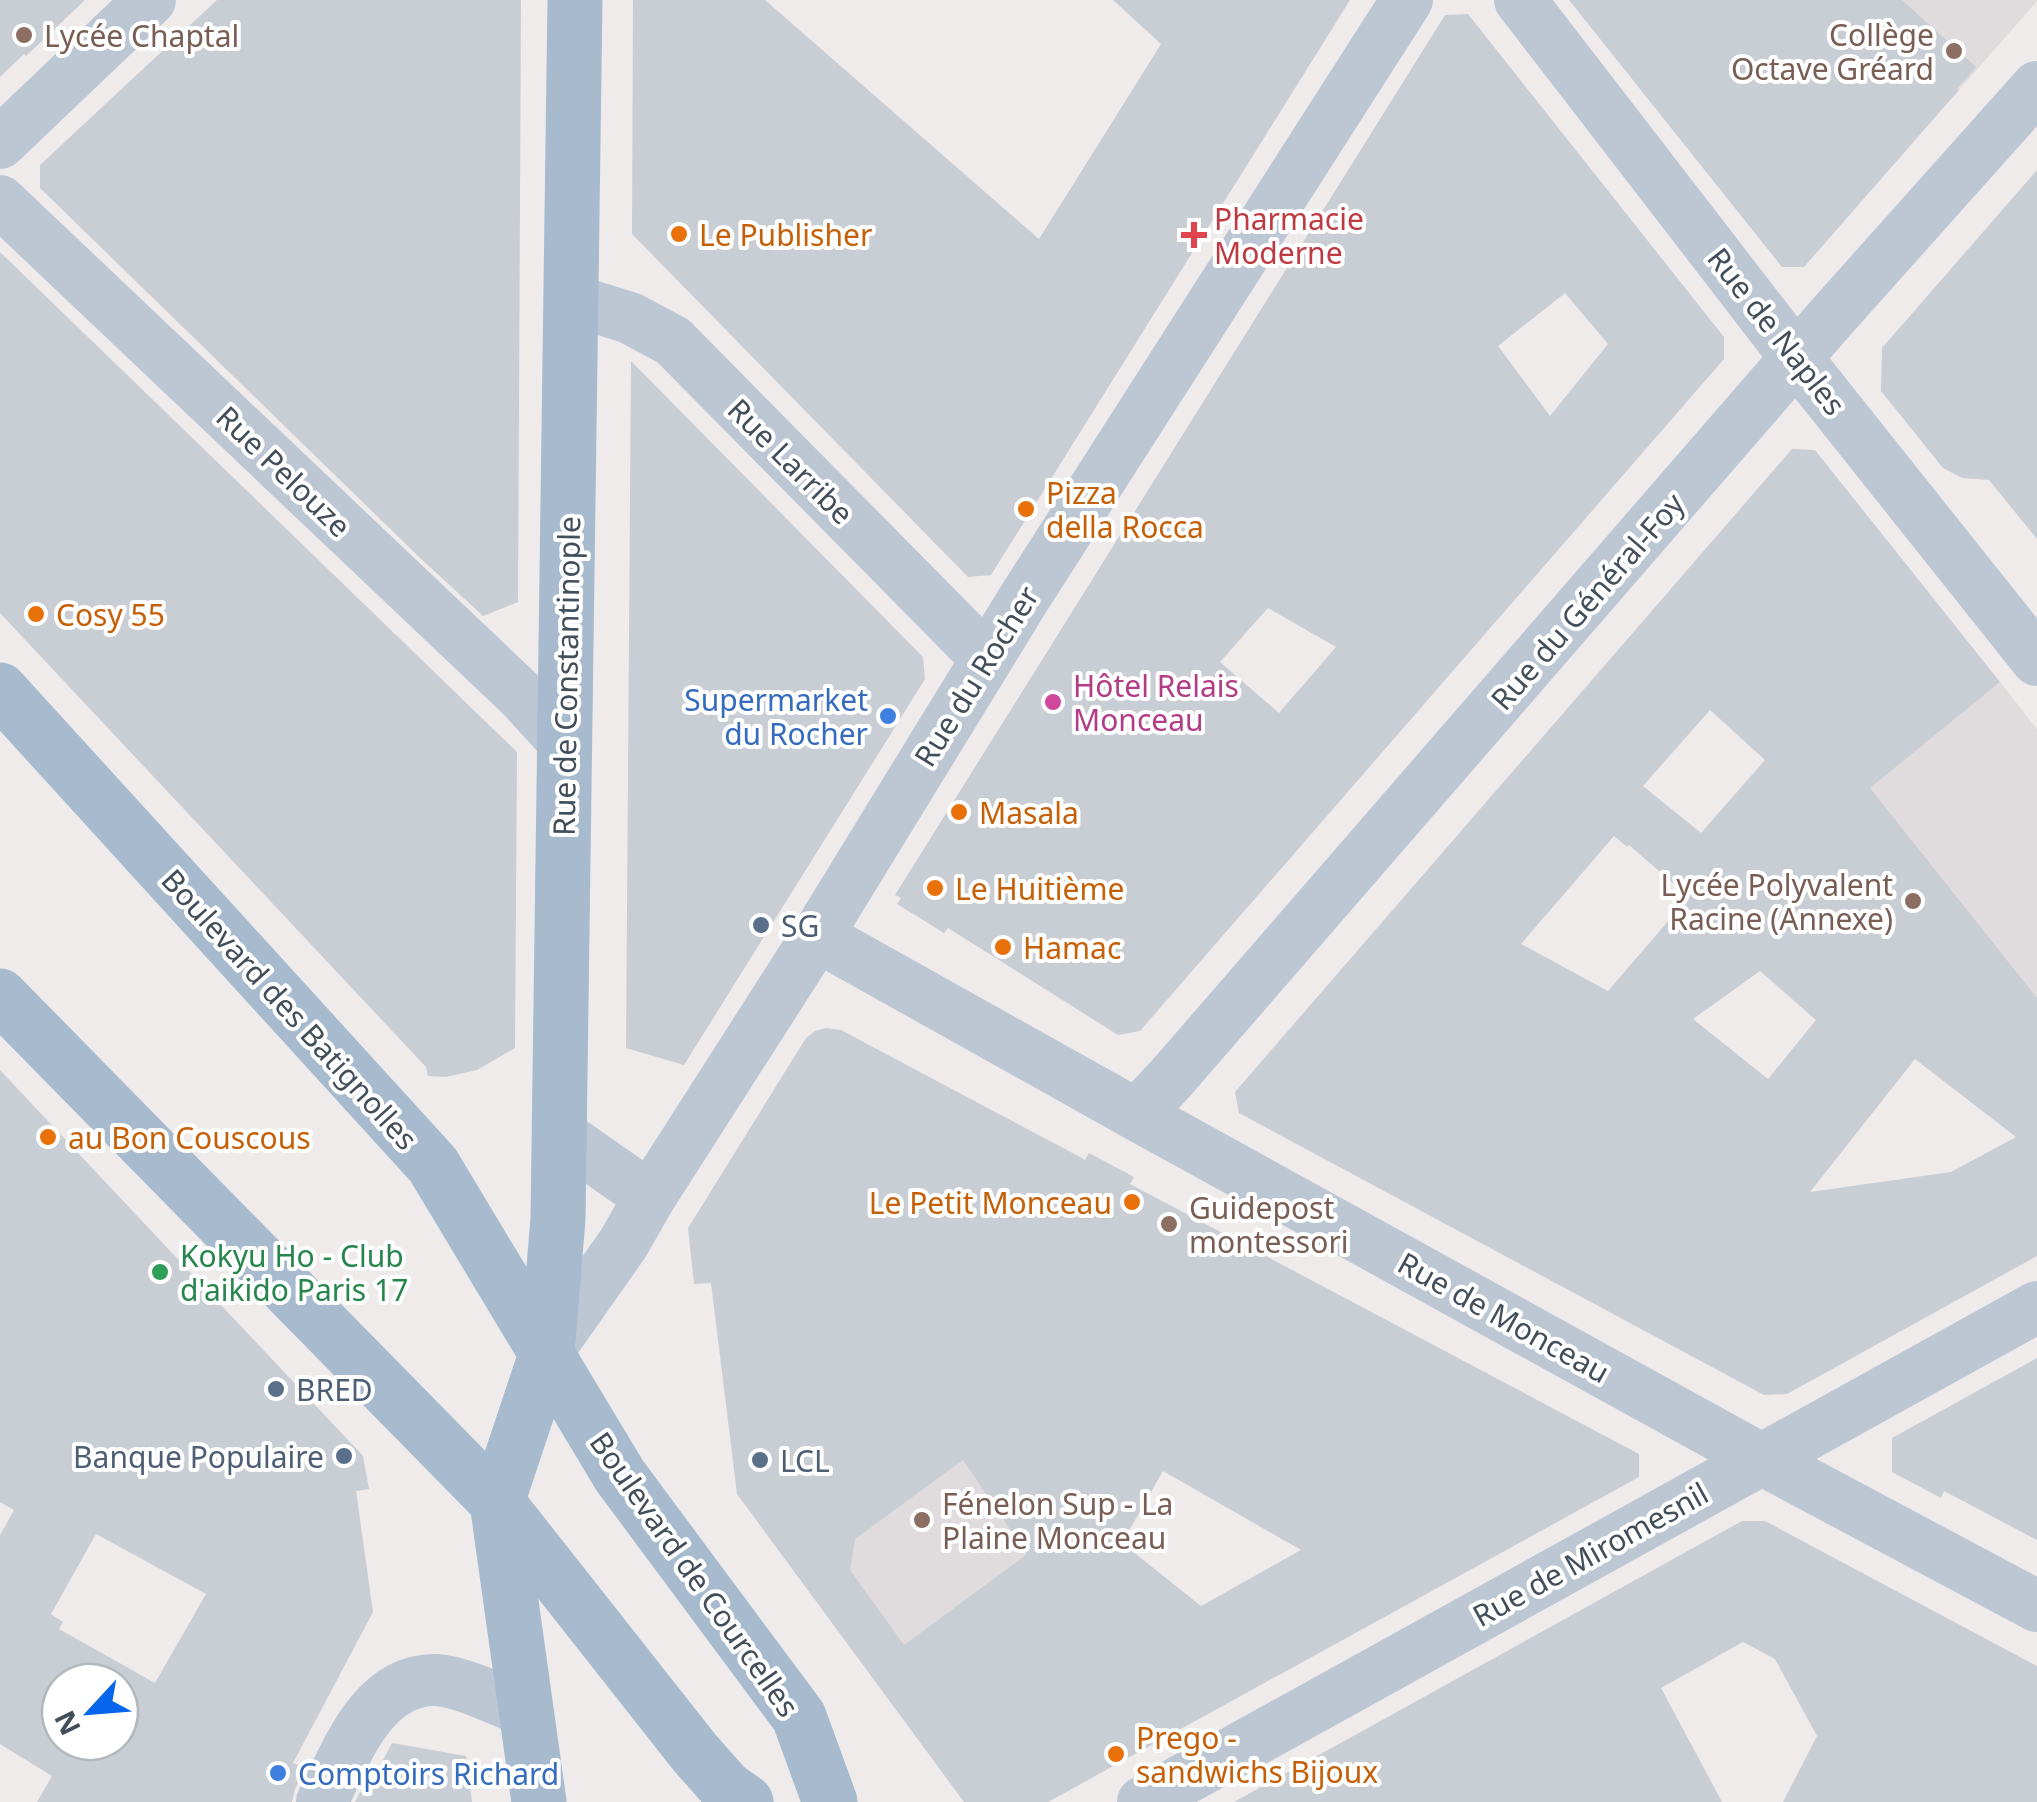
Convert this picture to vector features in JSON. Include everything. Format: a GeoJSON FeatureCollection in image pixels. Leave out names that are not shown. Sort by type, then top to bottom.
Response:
{"type":"FeatureCollection","features":[{"type":"Feature","properties":{"kind":"main road","name":"Rue de Constantinople"},"geometry":{"type":"LineString","coordinates":[[497,1502],[547,1352],[558,1219],[576,0]]}},
{"type":"Feature","properties":{"kind":"main road","name":"Boulevard des Batignolles"},"geometry":{"type":"LineString","coordinates":[[0,690],[433,1165],[547,1352]]}},
{"type":"Feature","properties":{"kind":"main road"},"geometry":{"type":"LineString","coordinates":[[0,996],[497,1502],[695,1752],[726,1788],[746,1802]]}},
{"type":"Feature","properties":{"kind":"main road","name":"Boulevard de Courcelles"},"geometry":{"type":"LineString","coordinates":[[547,1352],[620,1476],[798,1716],[830,1802]]}},
{"type":"Feature","properties":{"kind":"main road"},"geometry":{"type":"LineString","coordinates":[[497,1502],[539,1802]]}},
{"type":"Feature","properties":{"kind":"street"},"geometry":{"type":"LineString","coordinates":[[0,143],[150,0]]}},
{"type":"Feature","properties":{"kind":"street","name":"Rue du Rocher"},"geometry":{"type":"LineString","coordinates":[[547,1352],[603,1274],[817,936],[986,658],[1407,0]]}},
{"type":"Feature","properties":{"kind":"street","name":"Rue de Naples"},"geometry":{"type":"LineString","coordinates":[[1520,0],[1797,359],[2037,660]]}},
{"type":"Feature","properties":{"kind":"street","name":"Rue du Général-Foy"},"geometry":{"type":"LineString","coordinates":[[1137,1115],[2037,88]]}},
{"type":"Feature","properties":{"kind":"street","name":"Rue Pelouze"},"geometry":{"type":"LineString","coordinates":[[0,201],[523,697],[566,743]]}},
{"type":"Feature","properties":{"kind":"street","name":"Rue Larribe"},"geometry":{"type":"LineString","coordinates":[[572,300],[630,318],[673,340],[986,658]]}},
{"type":"Feature","properties":{"kind":"street","name":"Rue de Monceau"},"geometry":{"type":"LineString","coordinates":[[817,936],[2037,1606]]}},
{"type":"Feature","properties":{"kind":"street"},"geometry":{"type":"LineString","coordinates":[[560,1134],[650,1197]]}},
{"type":"Feature","properties":{"kind":"street","name":"Rue de Miromesnil"},"geometry":{"type":"LineString","coordinates":[[1143,1802],[2037,1307]]}},
{"type":"Feature","properties":{"kind":"street"},"geometry":{"type":"LineString","coordinates":[[322,1802],[360,1729],[383,1698],[411,1684],[439,1680],[526,1711]]}},
{"type":"Feature","properties":{"kind":"shaded area","name":"Collège Octave Gréard"},"geometry":{"type":"Polygon","coordinates":[[[1857,0],[2037,0],[2037,1],[1959,90],[1857,0]]]}},
{"type":"Feature","properties":{"kind":"shaded area","name":"Lycée Polyvalent Racine (Annexe)"},"geometry":{"type":"Polygon","coordinates":[[[2000,682],[2037,729],[2037,1067],[1758,877],[2000,682]]]}},
{"type":"Feature","properties":{"kind":"shaded area"},"geometry":{"type":"Polygon","coordinates":[[[938,1082],[1083,1158],[972,1363],[1083,1513],[904,1645],[761,1526],[938,1082]]]}},
{"type":"Feature","properties":{"kind":"building","name":"Lycée Chaptal"},"geometry":{"type":"Polygon","coordinates":[[[0,0],[85,0],[0,77],[0,0]]]}},
{"type":"Feature","properties":{"kind":"building"},"geometry":{"type":"Polygon","coordinates":[[[217,0],[521,0],[518,602],[483,616],[40,188],[40,165],[217,0]]]}},
{"type":"Feature","properties":{"kind":"building"},"geometry":{"type":"Polygon","coordinates":[[[633,0],[765,0],[1039,239],[1161,44],[1113,0],[1350,0],[991,575],[968,577],[632,234],[633,0]]]}},
{"type":"Feature","properties":{"kind":"building"},"geometry":{"type":"Polygon","coordinates":[[[1569,0],[1902,0],[1976,67],[1804,267],[1782,267],[1569,0]]]}},
{"type":"Feature","properties":{"kind":"building"},"geometry":{"type":"Polygon","coordinates":[[[1468,14],[1724,337],[1724,359],[1140,1031],[1118,1035],[948,928],[944,933],[897,904],[901,898],[895,895],[1445,15],[1468,14]],[[1565,293],[1498,346],[1550,416],[1608,344],[1565,293]],[[1268,608],[1220,662],[1279,713],[1336,647],[1268,608]]]}},
{"type":"Feature","properties":{"kind":"building"},"geometry":{"type":"Polygon","coordinates":[[[2037,170],[2037,539],[1989,480],[1962,478],[1943,468],[1881,391],[1882,348],[2037,170]]]}},
{"type":"Feature","properties":{"kind":"building"},"geometry":{"type":"Polygon","coordinates":[[[0,252],[517,752],[515,1048],[477,1070],[446,1077],[428,1076],[426,1067],[0,613],[0,252]]]}},
{"type":"Feature","properties":{"kind":"building"},"geometry":{"type":"Polygon","coordinates":[[[631,361],[923,657],[925,679],[684,1065],[626,1048],[631,361]]]}},
{"type":"Feature","properties":{"kind":"building"},"geometry":{"type":"Polygon","coordinates":[[[1792,449],[1815,450],[2000,682],[1870,788],[2037,998],[2037,1256],[1787,1394],[1764,1395],[1239,1113],[1235,1092],[1792,449]],[[1710,710],[1643,786],[1701,833],[1765,760],[1710,710]],[[1614,836],[1521,944],[1608,991],[1689,897],[1614,836]],[[1760,971],[1693,1019],[1768,1079],[1816,1020],[1760,971]],[[1915,1059],[1810,1192],[1951,1172],[2016,1137],[1915,1059]]]}},
{"type":"Feature","properties":{"kind":"building"},"geometry":{"type":"Polygon","coordinates":[[[841,1030],[1085,1160],[1089,1153],[1134,1177],[1130,1184],[1639,1454],[1639,1477],[1048,1802],[964,1802],[737,1494],[711,1283],[694,1284],[688,1228],[806,1038],[815,1031],[841,1030]],[[963,1460],[855,1539],[850,1570],[904,1645],[1027,1554],[963,1460]],[[1163,1471],[1122,1543],[1201,1606],[1301,1550],[1163,1471]]]}},
{"type":"Feature","properties":{"kind":"building"},"geometry":{"type":"Polygon","coordinates":[[[0,1070],[363,1456],[369,1489],[356,1491],[373,1612],[293,1763],[305,1768],[292,1802],[37,1802],[52,1776],[0,1744],[0,1535],[14,1510],[0,1502],[0,1070]],[[96,1534],[51,1614],[63,1622],[59,1629],[118,1662],[40,1662],[40,1762],[140,1762],[140,1675],[155,1683],[206,1594],[96,1534]]]}},
{"type":"Feature","properties":{"kind":"building"},"geometry":{"type":"Polygon","coordinates":[[[2037,1358],[2037,1540],[1944,1491],[1941,1498],[1892,1472],[1892,1438],[2037,1358]]]}},
{"type":"Feature","properties":{"kind":"building"},"geometry":{"type":"Polygon","coordinates":[[[1742,1521],[1765,1521],[2037,1666],[2037,1802],[1783,1802],[1817,1736],[1775,1659],[1743,1642],[1661,1688],[1722,1802],[1234,1802],[1742,1521]]]}},
{"type":"Feature","properties":{"kind":"building"},"geometry":{"type":"Polygon","coordinates":[[[392,1743],[466,1756],[472,1802],[355,1802],[360,1792],[365,1794],[392,1743]]]}},
{"type":"Feature","properties":{"kind":"place","name":"Lycée Chaptal"},"geometry":{"type":"Point","coordinates":[24,35]}},
{"type":"Feature","properties":{"kind":"place","name":"Collège Octave Gréard"},"geometry":{"type":"Point","coordinates":[1954,51]}},
{"type":"Feature","properties":{"kind":"place","name":"Le Publisher"},"geometry":{"type":"Point","coordinates":[679,234]}},
{"type":"Feature","properties":{"kind":"place","name":"Pharmacie Moderne"},"geometry":{"type":"Point","coordinates":[1194,235]}},
{"type":"Feature","properties":{"kind":"place","name":"Pizza della Rocca"},"geometry":{"type":"Point","coordinates":[1026,509]}},
{"type":"Feature","properties":{"kind":"place","name":"Cosy 55"},"geometry":{"type":"Point","coordinates":[36,614]}},
{"type":"Feature","properties":{"kind":"place","name":"Hôtel Relais Monceau"},"geometry":{"type":"Point","coordinates":[1053,702]}},
{"type":"Feature","properties":{"kind":"place","name":"Supermarket du Rocher"},"geometry":{"type":"Point","coordinates":[888,716]}},
{"type":"Feature","properties":{"kind":"place","name":"Masala"},"geometry":{"type":"Point","coordinates":[959,812]}},
{"type":"Feature","properties":{"kind":"place","name":"Le Huitième"},"geometry":{"type":"Point","coordinates":[935,888]}},
{"type":"Feature","properties":{"kind":"place","name":"Lycée Polyvalent Racine (Annexe)"},"geometry":{"type":"Point","coordinates":[1913,901]}},
{"type":"Feature","properties":{"kind":"place","name":"SG"},"geometry":{"type":"Point","coordinates":[761,925]}},
{"type":"Feature","properties":{"kind":"place","name":"Hamac"},"geometry":{"type":"Point","coordinates":[1003,947]}},
{"type":"Feature","properties":{"kind":"place","name":"au Bon Couscous"},"geometry":{"type":"Point","coordinates":[48,1137]}},
{"type":"Feature","properties":{"kind":"place","name":"Le Petit Monceau"},"geometry":{"type":"Point","coordinates":[1132,1202]}},
{"type":"Feature","properties":{"kind":"place","name":"Guidepost montessori"},"geometry":{"type":"Point","coordinates":[1169,1224]}},
{"type":"Feature","properties":{"kind":"place","name":"Kokyu Ho - Club d'aikido Paris 17"},"geometry":{"type":"Point","coordinates":[160,1272]}},
{"type":"Feature","properties":{"kind":"place","name":"BRED"},"geometry":{"type":"Point","coordinates":[276,1389]}},
{"type":"Feature","properties":{"kind":"place","name":"Banque Populaire"},"geometry":{"type":"Point","coordinates":[344,1456]}},
{"type":"Feature","properties":{"kind":"place","name":"LCL"},"geometry":{"type":"Point","coordinates":[760,1460]}},
{"type":"Feature","properties":{"kind":"place","name":"Fénelon Sup - La Plaine Monceau"},"geometry":{"type":"Point","coordinates":[922,1520]}},
{"type":"Feature","properties":{"kind":"place","name":"Prego - sandwichs Bijoux"},"geometry":{"type":"Point","coordinates":[1116,1754]}},
{"type":"Feature","properties":{"kind":"place","name":"Comptoirs Richard"},"geometry":{"type":"Point","coordinates":[278,1773]}}]}
